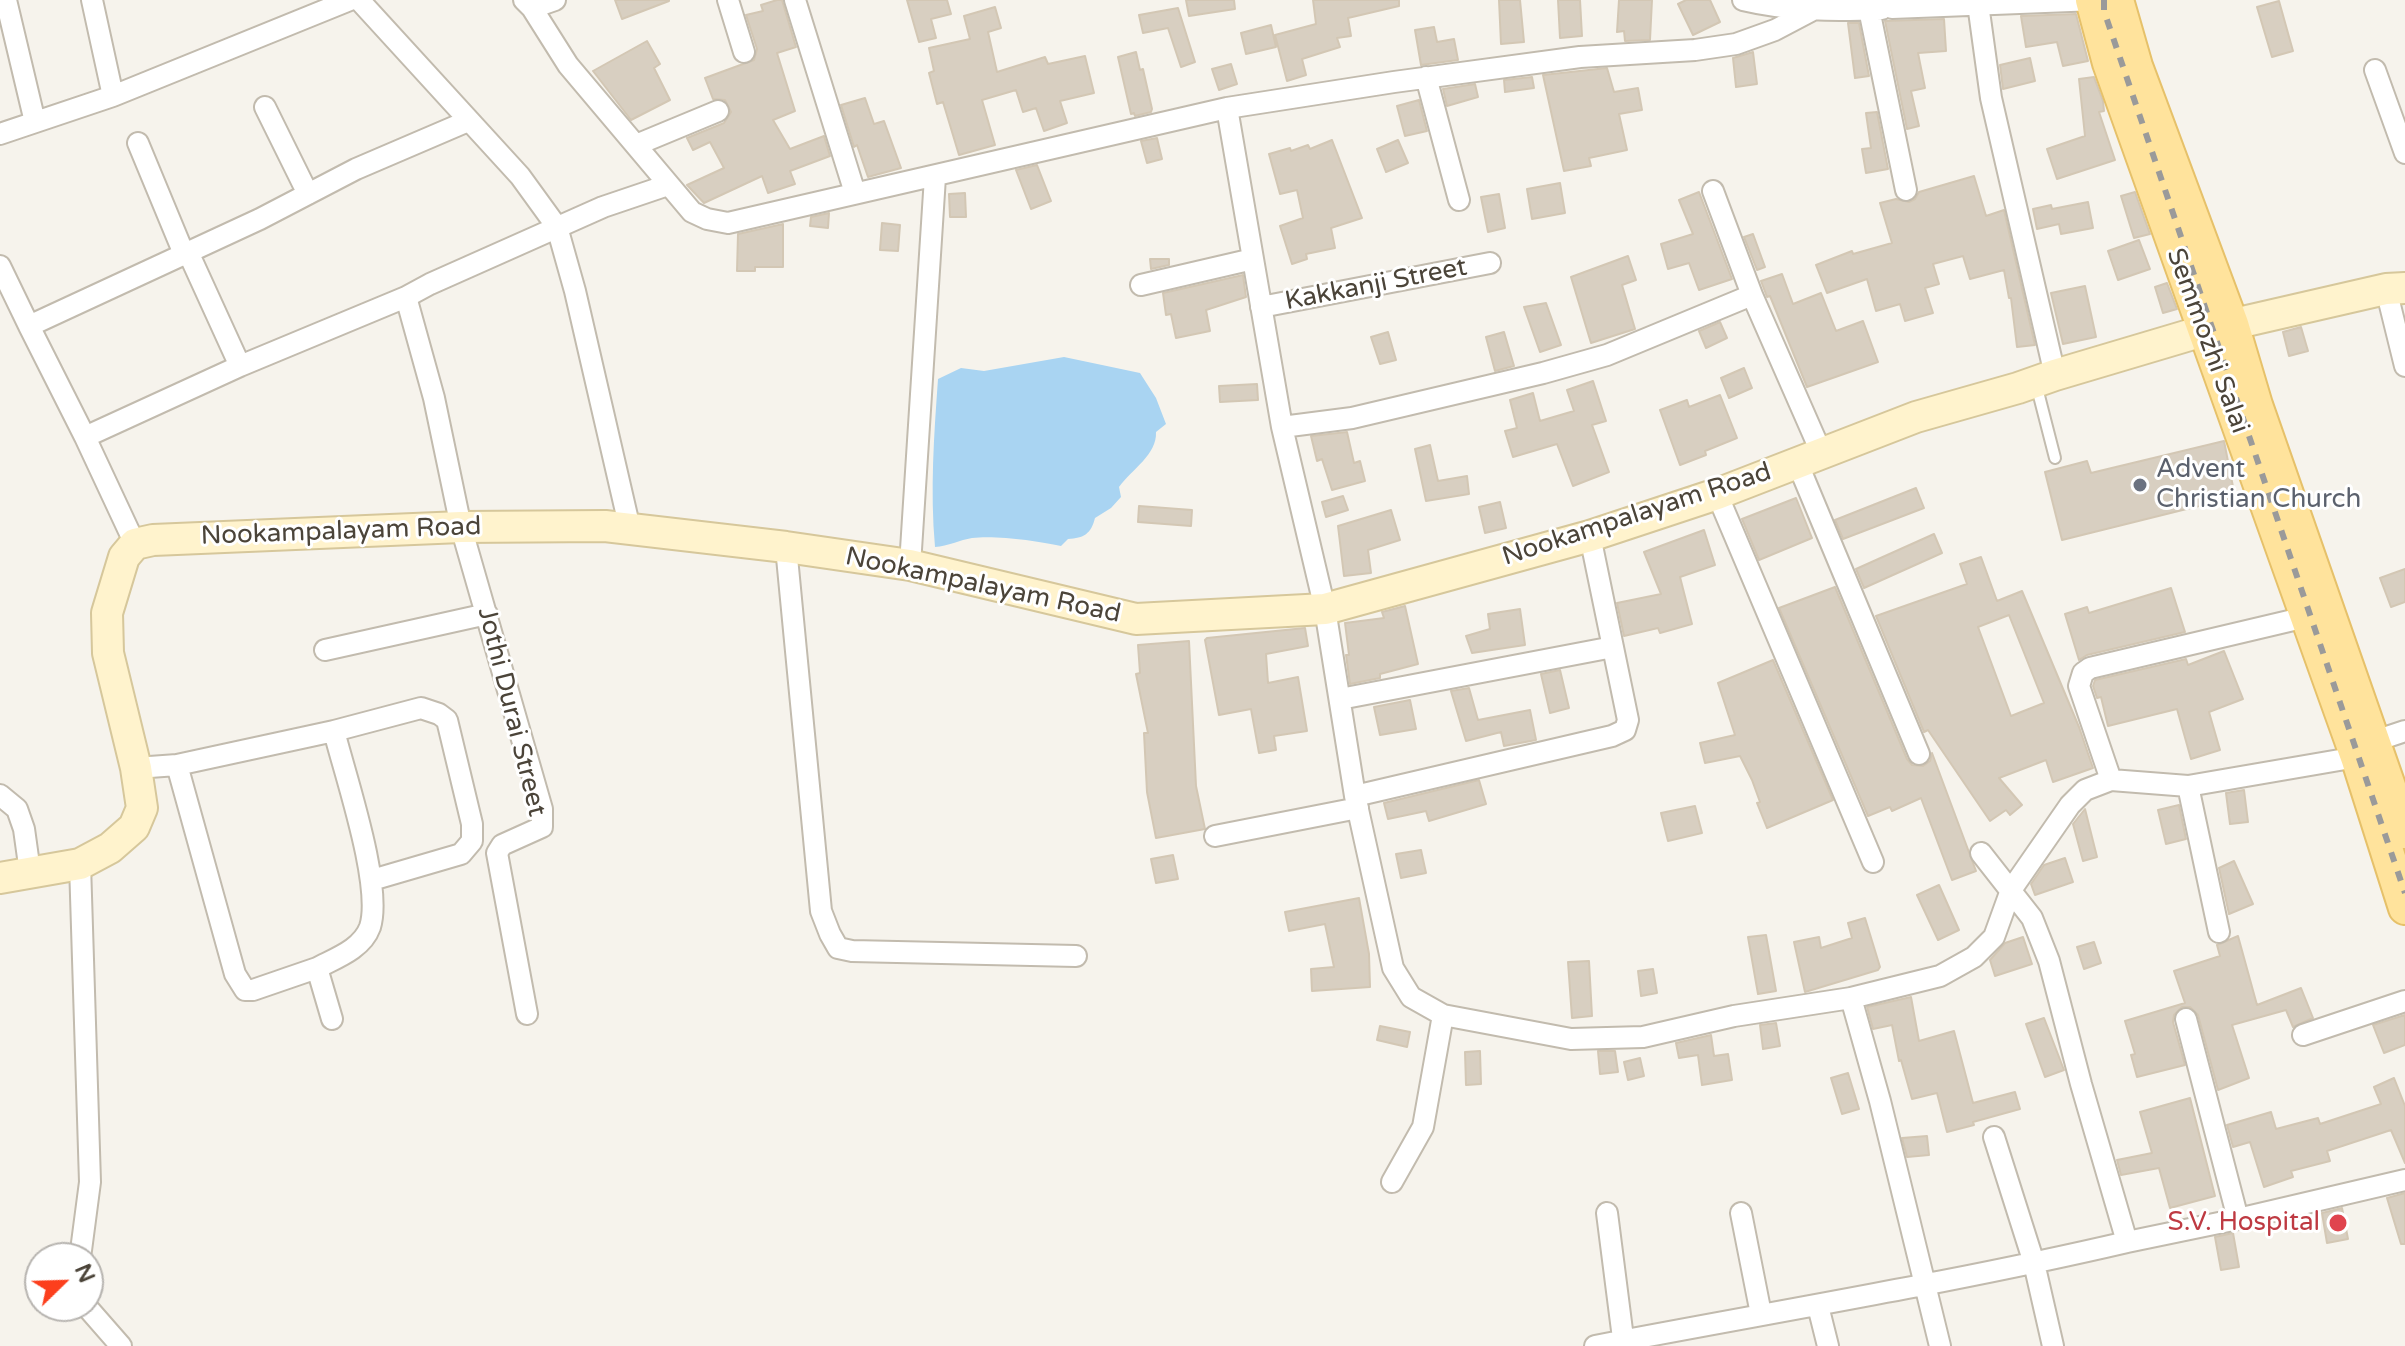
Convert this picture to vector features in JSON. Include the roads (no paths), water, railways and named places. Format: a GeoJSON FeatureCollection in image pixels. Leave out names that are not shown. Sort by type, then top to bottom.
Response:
{"type":"FeatureCollection","features":[{"type":"Feature","properties":{"kind":"main road","name":"Semmozhi Salai"},"geometry":{"type":"LineString","coordinates":[[2094,0],[2109,63],[2217,327],[2256,405],[2366,749],[2405,908]]}},
{"type":"Feature","properties":{"kind":"main road","name":"Semmozhi Salai"},"geometry":{"type":"LineString","coordinates":[[2117,0],[2306,617],[2405,832]]}},
{"type":"Feature","properties":{"kind":"street"},"geometry":{"type":"LineString","coordinates":[[6,0],[35,122]]}},
{"type":"Feature","properties":{"kind":"street"},"geometry":{"type":"LineString","coordinates":[[92,0],[113,96]]}},
{"type":"Feature","properties":{"kind":"street"},"geometry":{"type":"LineString","coordinates":[[0,134],[113,96],[350,0]]}},
{"type":"Feature","properties":{"kind":"street"},"geometry":{"type":"LineString","coordinates":[[359,0],[520,176],[557,227],[575,291],[630,529]]}},
{"type":"Feature","properties":{"kind":"street"},"geometry":{"type":"LineString","coordinates":[[555,0],[528,4],[568,65],[692,212],[728,223],[1227,108],[1580,57],[1695,50],[1736,44],[1775,30],[1813,10]]}},
{"type":"Feature","properties":{"kind":"street"},"geometry":{"type":"LineString","coordinates":[[728,0],[744,52]]}},
{"type":"Feature","properties":{"kind":"street"},"geometry":{"type":"LineString","coordinates":[[795,0],[855,193]]}},
{"type":"Feature","properties":{"kind":"street"},"geometry":{"type":"LineString","coordinates":[[1743,0],[1813,10],[1869,9],[1891,4],[2094,0]]}},
{"type":"Feature","properties":{"kind":"street"},"geometry":{"type":"LineString","coordinates":[[1978,4],[1991,98],[2045,378]]}},
{"type":"Feature","properties":{"kind":"street"},"geometry":{"type":"LineString","coordinates":[[1869,9],[1906,190]]}},
{"type":"Feature","properties":{"kind":"street"},"geometry":{"type":"LineString","coordinates":[[2375,70],[2405,153]]}},
{"type":"Feature","properties":{"kind":"street"},"geometry":{"type":"LineString","coordinates":[[1426,77],[1459,200]]}},
{"type":"Feature","properties":{"kind":"street"},"geometry":{"type":"LineString","coordinates":[[265,107],[308,194]]}},
{"type":"Feature","properties":{"kind":"street"},"geometry":{"type":"LineString","coordinates":[[1227,108],[1282,427],[1325,609],[1357,802],[1393,968],[1411,997],[1443,1015],[1571,1039],[1643,1037],[1734,1016],[1851,998],[1940,976],[1974,957],[1994,937],[2011,890],[2070,805],[2085,790],[2111,780],[2188,786],[2366,749],[2405,731]]}},
{"type":"Feature","properties":{"kind":"street"},"geometry":{"type":"LineString","coordinates":[[636,145],[718,111]]}},
{"type":"Feature","properties":{"kind":"street"},"geometry":{"type":"LineString","coordinates":[[29,326],[356,169],[468,121]]}},
{"type":"Feature","properties":{"kind":"street"},"geometry":{"type":"LineString","coordinates":[[138,143],[240,366]]}},
{"type":"Feature","properties":{"kind":"street"},"geometry":{"type":"LineString","coordinates":[[910,565],[935,177]]}},
{"type":"Feature","properties":{"kind":"street"},"geometry":{"type":"LineString","coordinates":[[85,437],[603,207],[668,185]]}},
{"type":"Feature","properties":{"kind":"street"},"geometry":{"type":"LineString","coordinates":[[1713,191],[1919,754]]}},
{"type":"Feature","properties":{"kind":"street"},"geometry":{"type":"LineString","coordinates":[[1141,285],[1253,259]]}},
{"type":"Feature","properties":{"kind":"street","name":"Kakkanji Street"},"geometry":{"type":"LineString","coordinates":[[1261,307],[1490,263]]}},
{"type":"Feature","properties":{"kind":"street"},"geometry":{"type":"LineString","coordinates":[[0,267],[135,544],[124,557],[107,613],[106,632],[142,808],[134,827],[110,848],[80,864],[0,878]]}},
{"type":"Feature","properties":{"kind":"street"},"geometry":{"type":"LineString","coordinates":[[2395,288],[2405,366]]}},
{"type":"Feature","properties":{"kind":"street","name":"Nookampalayam Road"},"geometry":{"type":"LineString","coordinates":[[135,544],[153,540],[461,527],[605,526],[910,565],[1136,619],[1325,609],[1590,536],[1717,494],[1916,417],[2045,378],[2217,327],[2395,288]]}},
{"type":"Feature","properties":{"kind":"street"},"geometry":{"type":"LineString","coordinates":[[1282,427],[1352,418],[1543,373],[1607,355],[1752,295]]}},
{"type":"Feature","properties":{"kind":"street","name":"Jothi Durai Street"},"geometry":{"type":"LineString","coordinates":[[406,297],[434,398],[461,527],[544,819],[542,827],[502,845],[497,853],[527,1014]]}},
{"type":"Feature","properties":{"kind":"street"},"geometry":{"type":"LineString","coordinates":[[1717,494],[1873,862]]}},
{"type":"Feature","properties":{"kind":"street"},"geometry":{"type":"LineString","coordinates":[[1215,836],[1357,802],[1612,736],[1625,730],[1628,720],[1590,536]]}},
{"type":"Feature","properties":{"kind":"street"},"geometry":{"type":"LineString","coordinates":[[786,547],[821,911],[838,948],[852,951],[1076,956]]}},
{"type":"Feature","properties":{"kind":"street"},"geometry":{"type":"LineString","coordinates":[[325,650],[487,614]]}},
{"type":"Feature","properties":{"kind":"street"},"geometry":{"type":"LineString","coordinates":[[2111,780],[2079,686],[2083,673],[2090,668],[2306,617]]}},
{"type":"Feature","properties":{"kind":"street"},"geometry":{"type":"LineString","coordinates":[[1340,699],[1613,647]]}},
{"type":"Feature","properties":{"kind":"street"},"geometry":{"type":"LineString","coordinates":[[136,768],[177,765],[334,731],[421,708],[439,714],[447,720],[472,824],[472,841],[461,854],[372,880]]}},
{"type":"Feature","properties":{"kind":"street"},"geometry":{"type":"LineString","coordinates":[[177,765],[235,974],[245,990],[253,990],[317,968],[348,953],[362,940],[370,926],[372,880],[334,731]]}},
{"type":"Feature","properties":{"kind":"street"},"geometry":{"type":"LineString","coordinates":[[2188,786],[2219,932]]}},
{"type":"Feature","properties":{"kind":"street"},"geometry":{"type":"LineString","coordinates":[[0,795],[17,809],[24,829],[30,872]]}},
{"type":"Feature","properties":{"kind":"street"},"geometry":{"type":"LineString","coordinates":[[1981,853],[2032,918],[2049,961],[2127,1242]]}},
{"type":"Feature","properties":{"kind":"street"},"geometry":{"type":"LineString","coordinates":[[80,864],[90,1182],[82,1242]]}},
{"type":"Feature","properties":{"kind":"street"},"geometry":{"type":"LineString","coordinates":[[317,968],[332,1019]]}},
{"type":"Feature","properties":{"kind":"street"},"geometry":{"type":"LineString","coordinates":[[1851,998],[1940,1346]]}},
{"type":"Feature","properties":{"kind":"street"},"geometry":{"type":"LineString","coordinates":[[2303,1035],[2405,1001]]}},
{"type":"Feature","properties":{"kind":"street"},"geometry":{"type":"LineString","coordinates":[[1392,1182],[1423,1127],[1443,1015]]}},
{"type":"Feature","properties":{"kind":"street"},"geometry":{"type":"LineString","coordinates":[[2186,1019],[2238,1219]]}},
{"type":"Feature","properties":{"kind":"street"},"geometry":{"type":"LineString","coordinates":[[1994,1137],[2034,1263],[2053,1346]]}},
{"type":"Feature","properties":{"kind":"street"},"geometry":{"type":"LineString","coordinates":[[1595,1346],[1624,1343],[2034,1263],[2405,1180]]}},
{"type":"Feature","properties":{"kind":"street"},"geometry":{"type":"LineString","coordinates":[[1607,1213],[1624,1343]]}},
{"type":"Feature","properties":{"kind":"street"},"geometry":{"type":"LineString","coordinates":[[1741,1213],[1761,1314]]}},
{"type":"Feature","properties":{"kind":"street"},"geometry":{"type":"LineString","coordinates":[[1818,1306],[1828,1346]]}},
{"type":"Feature","properties":{"kind":"street"},"geometry":{"type":"LineString","coordinates":[[100,1322],[121,1346]]}},
{"type":"Feature","properties":{"kind":"lane"},"geometry":{"type":"LineString","coordinates":[[2045,378],[2055,458]]}},
{"type":"Feature","properties":{"kind":"water"},"geometry":{"type":"Polygon","coordinates":[[[1064,357],[1140,373],[1156,398],[1166,424],[1156,432],[1148,455],[1119,487],[1121,497],[1095,518],[1086,534],[1068,539],[1061,546],[982,537],[935,547],[933,484],[938,379],[961,368],[984,371],[1064,357]]]}},
{"type":"Feature","properties":{"kind":"railway"},"geometry":{"type":"LineString","coordinates":[[2104,0],[2104,11],[2405,893]]}},
{"type":"Feature","properties":{"kind":"place","name":"Advent Christian Church"},"geometry":{"type":"Point","coordinates":[2140,485]}},
{"type":"Feature","properties":{"kind":"place","name":"S.V. Hospital"},"geometry":{"type":"Point","coordinates":[2338,1223]}}]}
